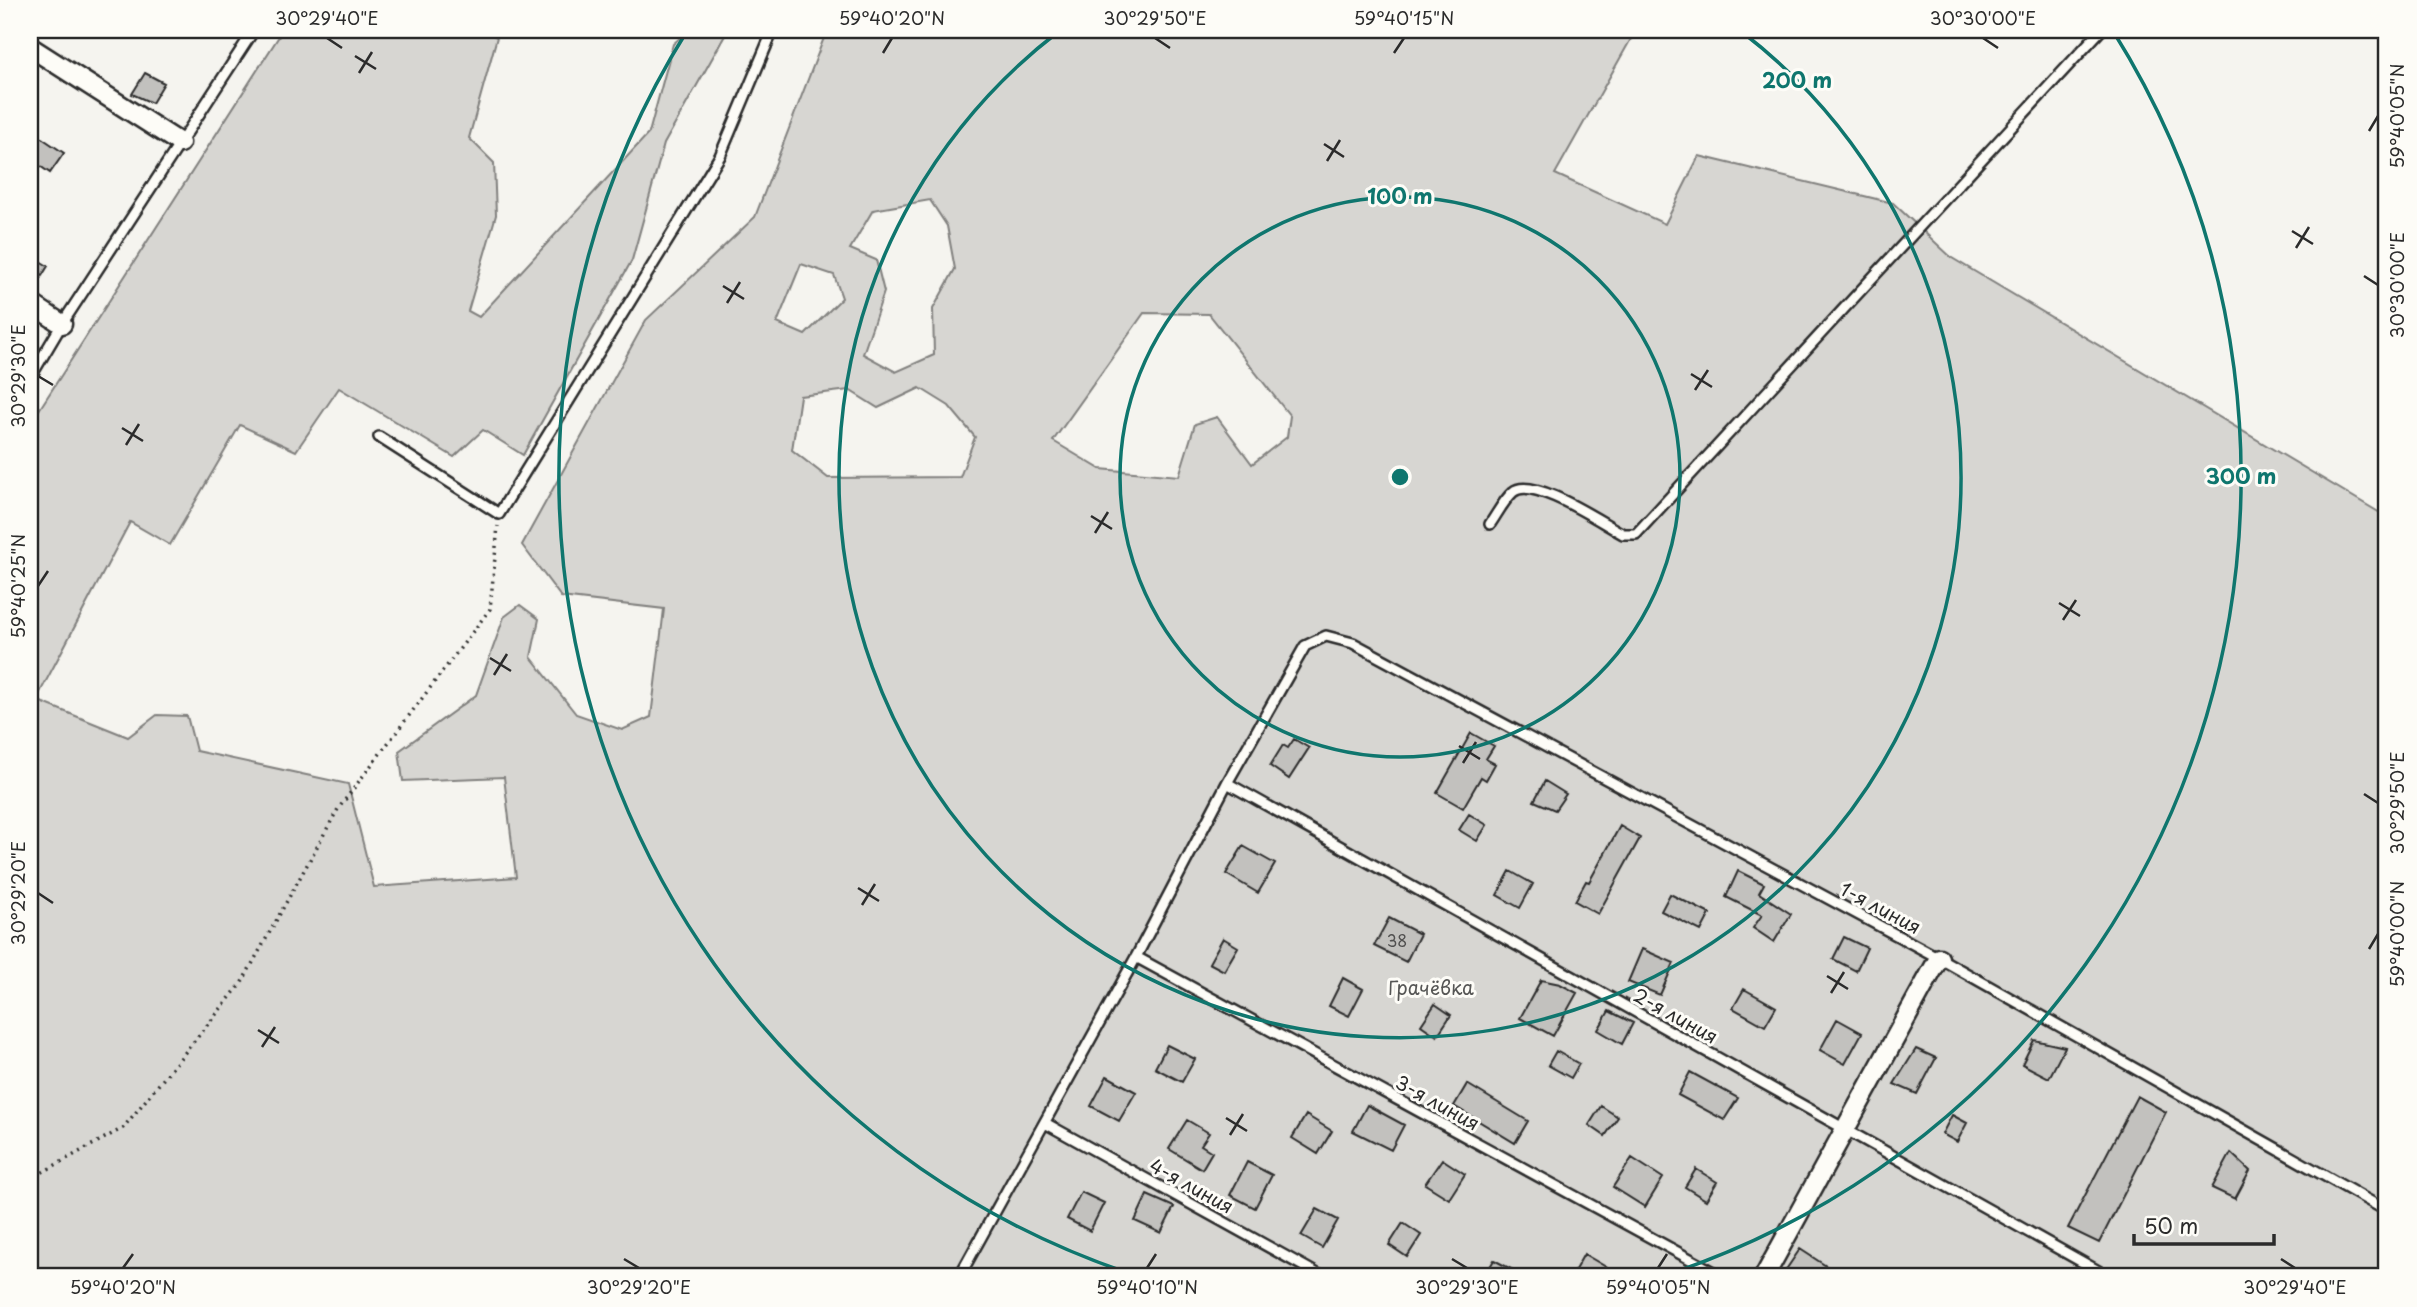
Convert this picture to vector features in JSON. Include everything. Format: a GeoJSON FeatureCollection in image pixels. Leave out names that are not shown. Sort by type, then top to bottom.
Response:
{"type":"FeatureCollection","features":[{"type":"Feature","properties":{"kind":"street"},"geometry":{"type":"LineString","coordinates":[[30,47],[180,143]]}},
{"type":"Feature","properties":{"kind":"street"},"geometry":{"type":"LineString","coordinates":[[30,303],[62,324]]}},
{"type":"Feature","properties":{"kind":"street"},"geometry":{"type":"LineString","coordinates":[[1764,1277],[1940,958]]}},
{"type":"Feature","properties":{"kind":"lane"},"geometry":{"type":"LineString","coordinates":[[30,378],[62,324],[254,30]]}},
{"type":"Feature","properties":{"kind":"lane"},"geometry":{"type":"LineString","coordinates":[[379,437],[499,514],[720,156],[773,30]]}},
{"type":"Feature","properties":{"kind":"lane"},"geometry":{"type":"LineString","coordinates":[[1490,524],[1514,491],[1526,487],[1543,491],[1623,534],[1636,534],[2101,30]]}},
{"type":"Feature","properties":{"kind":"lane","name":"1-я линия"},"geometry":{"type":"LineString","coordinates":[[1227,783],[1305,646],[1325,636],[1353,643],[1940,958],[2387,1211]]}},
{"type":"Feature","properties":{"kind":"lane"},"geometry":{"type":"LineString","coordinates":[[959,1277],[1136,957],[1227,783]]}},
{"type":"Feature","properties":{"kind":"lane","name":"2-я линия"},"geometry":{"type":"LineString","coordinates":[[1227,783],[2109,1277]]}},
{"type":"Feature","properties":{"kind":"lane","name":"3-я линия"},"geometry":{"type":"LineString","coordinates":[[1136,957],[1723,1277]]}},
{"type":"Feature","properties":{"kind":"lane","name":"4-я линия"},"geometry":{"type":"LineString","coordinates":[[1045,1123],[1323,1277]]}},
{"type":"Feature","properties":{"kind":"path"},"geometry":{"type":"LineString","coordinates":[[30,1179],[123,1128],[241,984],[338,809],[490,609],[499,514]]}},
{"type":"Feature","properties":{"kind":"green space","name":"Грачёвка"},"geometry":{"type":"Polygon","coordinates":[[[283,30],[482,30],[497,37],[469,138],[494,163],[496,215],[468,311],[479,317],[649,133],[673,44],[689,30],[728,30],[664,144],[632,260],[523,455],[483,430],[454,457],[339,388],[296,451],[240,425],[170,545],[130,522],[36,700],[128,737],[157,715],[187,716],[196,751],[348,784],[374,887],[516,877],[504,777],[403,781],[399,751],[476,695],[504,617],[520,605],[539,619],[531,657],[576,714],[622,730],[651,717],[664,609],[561,597],[522,545],[646,320],[755,217],[827,30],[1636,30],[1555,174],[1665,224],[1699,156],[1893,203],[1952,258],[2387,517],[2387,1277],[30,1277],[30,424],[283,30]],[[930,200],[873,210],[850,249],[876,260],[884,292],[863,354],[896,372],[934,355],[933,309],[955,269],[947,226],[930,200]],[[801,264],[777,323],[805,335],[842,298],[834,275],[801,264]],[[1144,313],[1053,441],[1100,469],[1179,476],[1195,424],[1217,417],[1252,464],[1287,437],[1290,416],[1209,314],[1144,313]],[[920,388],[878,408],[849,390],[800,396],[792,450],[828,478],[960,477],[975,437],[949,406],[920,388]]]}},
{"type":"Feature","properties":{"kind":"building"},"geometry":{"type":"Polygon","coordinates":[[[145,73],[164,83],[152,103],[132,94],[145,73]]]}},
{"type":"Feature","properties":{"kind":"building"},"geometry":{"type":"Polygon","coordinates":[[[30,130],[64,153],[50,173],[30,159],[30,130]]]}},
{"type":"Feature","properties":{"kind":"building"},"geometry":{"type":"Polygon","coordinates":[[[30,255],[48,266],[32,292],[30,292],[30,255]]]}},
{"type":"Feature","properties":{"kind":"building"},"geometry":{"type":"Polygon","coordinates":[[[1471,733],[1494,746],[1486,759],[1495,764],[1486,780],[1481,777],[1463,808],[1437,793],[1471,733]]]}},
{"type":"Feature","properties":{"kind":"building"},"geometry":{"type":"Polygon","coordinates":[[[1294,739],[1309,748],[1289,779],[1270,766],[1283,745],[1288,748],[1294,739]]]}},
{"type":"Feature","properties":{"kind":"building"},"geometry":{"type":"Polygon","coordinates":[[[1545,781],[1566,794],[1555,810],[1534,801],[1545,781]]]}},
{"type":"Feature","properties":{"kind":"building"},"geometry":{"type":"Polygon","coordinates":[[[1469,814],[1487,825],[1477,841],[1459,830],[1469,814]]]}},
{"type":"Feature","properties":{"kind":"building"},"geometry":{"type":"Polygon","coordinates":[[[1620,826],[1640,838],[1598,914],[1575,901],[1586,881],[1589,882],[1620,826]]]}},
{"type":"Feature","properties":{"kind":"building"},"geometry":{"type":"Polygon","coordinates":[[[1243,846],[1275,864],[1258,893],[1226,874],[1243,846]]]}},
{"type":"Feature","properties":{"kind":"building"},"geometry":{"type":"Polygon","coordinates":[[[1510,871],[1533,884],[1520,908],[1497,895],[1510,871]]]}},
{"type":"Feature","properties":{"kind":"building"},"geometry":{"type":"Polygon","coordinates":[[[1738,871],[1764,884],[1759,893],[1791,914],[1774,942],[1753,928],[1762,915],[1726,897],[1738,871]]]}},
{"type":"Feature","properties":{"kind":"building"},"geometry":{"type":"Polygon","coordinates":[[[1670,894],[1710,914],[1701,931],[1661,911],[1670,894]]]}},
{"type":"Feature","properties":{"kind":"building"},"geometry":{"type":"Polygon","coordinates":[[[1389,918],[1420,934],[1406,962],[1374,946],[1389,918]]]}},
{"type":"Feature","properties":{"kind":"building"},"geometry":{"type":"Polygon","coordinates":[[[1844,937],[1867,948],[1856,971],[1833,959],[1844,937]]]}},
{"type":"Feature","properties":{"kind":"building"},"geometry":{"type":"Polygon","coordinates":[[[1223,938],[1238,947],[1224,971],[1209,963],[1223,938]]]}},
{"type":"Feature","properties":{"kind":"building"},"geometry":{"type":"Polygon","coordinates":[[[1642,949],[1674,963],[1660,995],[1628,982],[1642,949]]]}},
{"type":"Feature","properties":{"kind":"building"},"geometry":{"type":"Polygon","coordinates":[[[1343,978],[1363,989],[1349,1016],[1329,1006],[1343,978]]]}},
{"type":"Feature","properties":{"kind":"building"},"geometry":{"type":"Polygon","coordinates":[[[1541,980],[1560,984],[1577,993],[1553,1036],[1520,1018],[1541,980]]]}},
{"type":"Feature","properties":{"kind":"building"},"geometry":{"type":"Polygon","coordinates":[[[1744,989],[1776,1007],[1765,1026],[1733,1008],[1744,989]]]}},
{"type":"Feature","properties":{"kind":"building"},"geometry":{"type":"Polygon","coordinates":[[[1435,1004],[1451,1015],[1437,1036],[1421,1025],[1435,1004]]]}},
{"type":"Feature","properties":{"kind":"building"},"geometry":{"type":"Polygon","coordinates":[[[1609,1011],[1633,1023],[1622,1044],[1598,1030],[1609,1011]]]}},
{"type":"Feature","properties":{"kind":"building"},"geometry":{"type":"Polygon","coordinates":[[[1837,1019],[1862,1033],[1845,1064],[1820,1050],[1837,1019]]]}},
{"type":"Feature","properties":{"kind":"building"},"geometry":{"type":"Polygon","coordinates":[[[2034,1040],[2065,1047],[2049,1078],[2022,1064],[2034,1040]]]}},
{"type":"Feature","properties":{"kind":"building"},"geometry":{"type":"Polygon","coordinates":[[[1167,1045],[1195,1059],[1182,1082],[1155,1068],[1167,1045]]]}},
{"type":"Feature","properties":{"kind":"building"},"geometry":{"type":"Polygon","coordinates":[[[1916,1049],[1936,1058],[1917,1094],[1894,1084],[1916,1049]]]}},
{"type":"Feature","properties":{"kind":"building"},"geometry":{"type":"Polygon","coordinates":[[[1556,1051],[1579,1064],[1571,1078],[1548,1065],[1556,1051]]]}},
{"type":"Feature","properties":{"kind":"building"},"geometry":{"type":"Polygon","coordinates":[[[1690,1072],[1738,1098],[1724,1120],[1678,1095],[1690,1072]]]}},
{"type":"Feature","properties":{"kind":"building"},"geometry":{"type":"Polygon","coordinates":[[[1107,1076],[1136,1092],[1119,1121],[1091,1106],[1107,1076]]]}},
{"type":"Feature","properties":{"kind":"building"},"geometry":{"type":"Polygon","coordinates":[[[1467,1084],[1528,1121],[1515,1143],[1454,1106],[1467,1084]]]}},
{"type":"Feature","properties":{"kind":"building"},"geometry":{"type":"Polygon","coordinates":[[[2137,1096],[2166,1112],[2099,1243],[2068,1228],[2137,1096]]]}},
{"type":"Feature","properties":{"kind":"building"},"geometry":{"type":"Polygon","coordinates":[[[1367,1105],[1404,1125],[1391,1150],[1353,1131],[1367,1105]]]}},
{"type":"Feature","properties":{"kind":"building"},"geometry":{"type":"Polygon","coordinates":[[[1601,1106],[1618,1117],[1605,1136],[1589,1125],[1601,1106]]]}},
{"type":"Feature","properties":{"kind":"building"},"geometry":{"type":"Polygon","coordinates":[[[1306,1115],[1332,1131],[1318,1154],[1292,1138],[1306,1115]]]}},
{"type":"Feature","properties":{"kind":"building"},"geometry":{"type":"Polygon","coordinates":[[[1952,1115],[1967,1123],[1957,1142],[1942,1134],[1952,1115]]]}},
{"type":"Feature","properties":{"kind":"building"},"geometry":{"type":"Polygon","coordinates":[[[1187,1120],[1209,1133],[1201,1145],[1212,1152],[1202,1169],[1169,1149],[1187,1120]]]}},
{"type":"Feature","properties":{"kind":"building"},"geometry":{"type":"Polygon","coordinates":[[[2231,1153],[2250,1171],[2235,1199],[2212,1188],[2231,1153]]]}},
{"type":"Feature","properties":{"kind":"building"},"geometry":{"type":"Polygon","coordinates":[[[1632,1158],[1663,1178],[1645,1207],[1613,1187],[1632,1158]]]}},
{"type":"Feature","properties":{"kind":"building"},"geometry":{"type":"Polygon","coordinates":[[[1442,1159],[1465,1174],[1449,1199],[1425,1184],[1442,1159]]]}},
{"type":"Feature","properties":{"kind":"building"},"geometry":{"type":"Polygon","coordinates":[[[1247,1162],[1272,1175],[1255,1208],[1230,1195],[1247,1162]]]}},
{"type":"Feature","properties":{"kind":"building"},"geometry":{"type":"Polygon","coordinates":[[[1696,1169],[1717,1182],[1706,1200],[1685,1187],[1696,1169]]]}},
{"type":"Feature","properties":{"kind":"building"},"geometry":{"type":"Polygon","coordinates":[[[1081,1192],[1104,1203],[1090,1231],[1067,1219],[1081,1192]]]}},
{"type":"Feature","properties":{"kind":"building"},"geometry":{"type":"Polygon","coordinates":[[[1147,1195],[1174,1207],[1161,1233],[1135,1221],[1147,1195]]]}},
{"type":"Feature","properties":{"kind":"building"},"geometry":{"type":"Polygon","coordinates":[[[1317,1209],[1338,1220],[1322,1248],[1301,1236],[1317,1209]]]}},
{"type":"Feature","properties":{"kind":"building"},"geometry":{"type":"Polygon","coordinates":[[[1403,1223],[1421,1235],[1407,1257],[1389,1245],[1403,1223]]]}},
{"type":"Feature","properties":{"kind":"building"},"geometry":{"type":"Polygon","coordinates":[[[1800,1249],[1843,1277],[1781,1277],[1800,1249]]]}},
{"type":"Feature","properties":{"kind":"building"},"geometry":{"type":"Polygon","coordinates":[[[1584,1254],[1623,1277],[1571,1277],[1584,1254]]]}},
{"type":"Feature","properties":{"kind":"building"},"geometry":{"type":"Polygon","coordinates":[[[1494,1260],[1526,1277],[1484,1277],[1494,1260]]]}}]}
